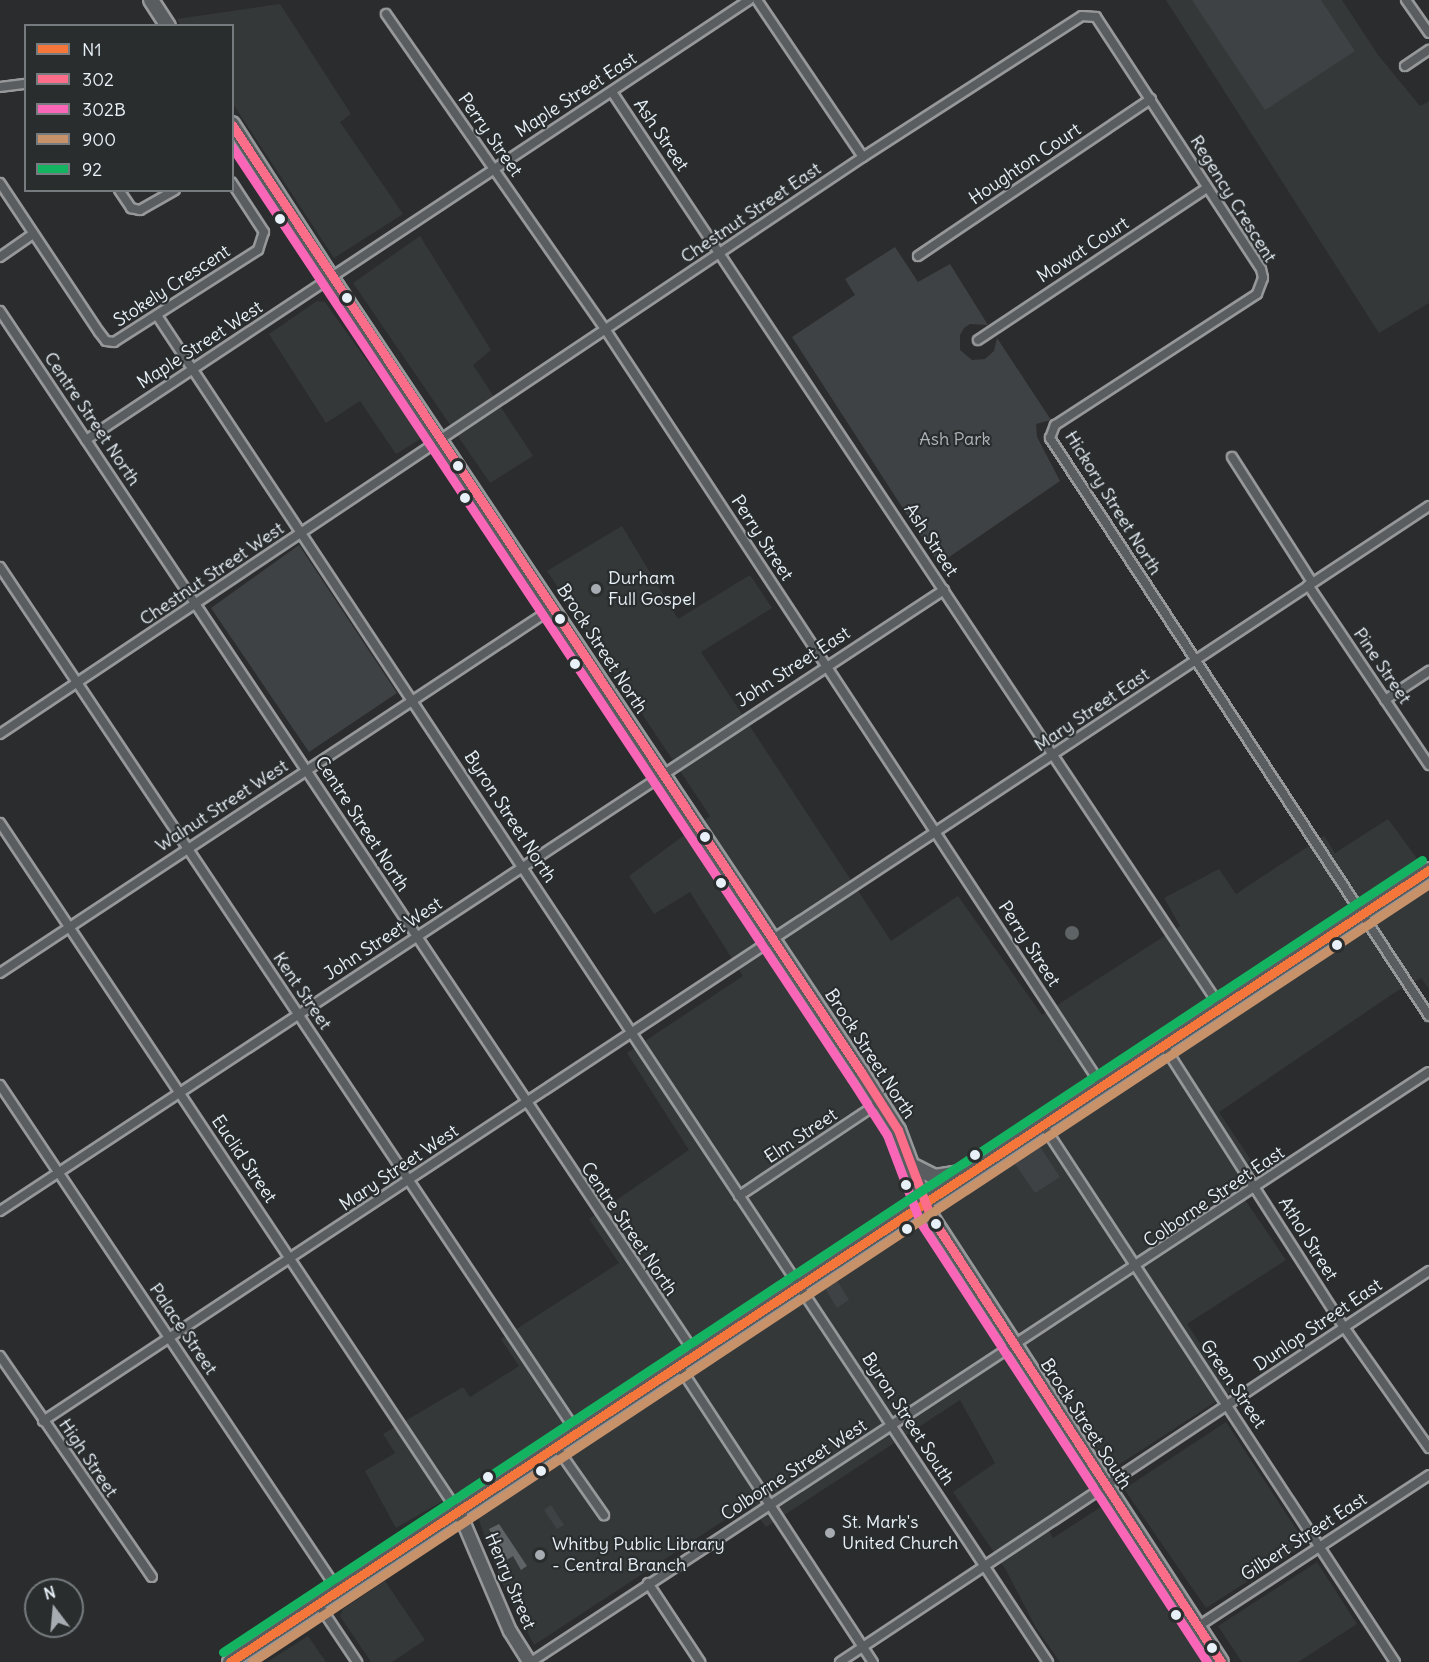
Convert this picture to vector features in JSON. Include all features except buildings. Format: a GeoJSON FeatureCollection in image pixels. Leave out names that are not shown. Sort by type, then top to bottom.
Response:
{"type":"FeatureCollection","features":[{"type":"Feature","properties":{"kind":"main road"},"geometry":{"type":"LineString","coordinates":[[151,0],[167,24]]}},
{"type":"Feature","properties":{"kind":"main road","name":"Brock Street North"},"geometry":{"type":"LineString","coordinates":[[234,127],[331,278],[553,608],[898,1130],[913,1166],[924,1202]]}},
{"type":"Feature","properties":{"kind":"main road"},"geometry":{"type":"LineString","coordinates":[[230,1662],[460,1514],[800,1284],[1429,870]]}},
{"type":"Feature","properties":{"kind":"main road"},"geometry":{"type":"LineString","coordinates":[[913,1166],[935,1177],[975,1169]]}},
{"type":"Feature","properties":{"kind":"main road","name":"Brock Street South"},"geometry":{"type":"LineString","coordinates":[[924,1202],[1014,1346],[1221,1662]]}},
{"type":"Feature","properties":{"kind":"main road","name":"Henry Street"},"geometry":{"type":"LineString","coordinates":[[460,1514],[510,1631],[530,1662]]}},
{"type":"Feature","properties":{"kind":"street","name":"Maple Street East"},"geometry":{"type":"LineString","coordinates":[[331,278],[749,0]]}},
{"type":"Feature","properties":{"kind":"street"},"geometry":{"type":"LineString","coordinates":[[757,0],[863,157]]}},
{"type":"Feature","properties":{"kind":"street"},"geometry":{"type":"LineString","coordinates":[[1406,0],[1429,33]]}},
{"type":"Feature","properties":{"kind":"street","name":"Perry Street"},"geometry":{"type":"LineString","coordinates":[[386,14],[607,332],[825,665],[938,832],[1102,1086]]}},
{"type":"Feature","properties":{"kind":"street","name":"Chestnut Street East"},"geometry":{"type":"LineString","coordinates":[[442,442],[465,423],[607,332],[863,157],[1082,16]]}},
{"type":"Feature","properties":{"kind":"street","name":"Regency Crescent"},"geometry":{"type":"LineString","coordinates":[[1050,431],[1257,294],[1262,286],[1261,268],[1151,99],[1096,17],[1082,16]]}},
{"type":"Feature","properties":{"kind":"street"},"geometry":{"type":"LineString","coordinates":[[1405,66],[1429,50]]}},
{"type":"Feature","properties":{"kind":"street"},"geometry":{"type":"LineString","coordinates":[[0,87],[24,84]]}},
{"type":"Feature","properties":{"kind":"street","name":"Ash Street"},"geometry":{"type":"LineString","coordinates":[[612,92],[722,252],[1221,1008]]}},
{"type":"Feature","properties":{"kind":"street","name":"Houghton Court"},"geometry":{"type":"LineString","coordinates":[[918,256],[1151,99]]}},
{"type":"Feature","properties":{"kind":"street","name":"Stokely Crescent"},"geometry":{"type":"LineString","coordinates":[[0,183],[106,340],[124,339],[258,250],[264,232],[234,186]]}},
{"type":"Feature","properties":{"kind":"street","name":"Mowat Court"},"geometry":{"type":"LineString","coordinates":[[978,340],[1207,188]]}},
{"type":"Feature","properties":{"kind":"street"},"geometry":{"type":"LineString","coordinates":[[120,192],[131,208],[140,210],[172,192]]}},
{"type":"Feature","properties":{"kind":"street"},"geometry":{"type":"LineString","coordinates":[[0,257],[33,234]]}},
{"type":"Feature","properties":{"kind":"street","name":"Maple Street West"},"geometry":{"type":"LineString","coordinates":[[86,440],[331,278]]}},
{"type":"Feature","properties":{"kind":"street","name":"Centre Street North"},"geometry":{"type":"LineString","coordinates":[[0,311],[696,1355]]}},
{"type":"Feature","properties":{"kind":"street","name":"Byron Street North"},"geometry":{"type":"LineString","coordinates":[[158,317],[303,533],[739,1196],[800,1284]]}},
{"type":"Feature","properties":{"kind":"street","name":"Hickory Street North"},"geometry":{"type":"LineString","coordinates":[[1050,431],[1059,454],[1429,1016]]}},
{"type":"Feature","properties":{"kind":"street","name":"Chestnut Street West"},"geometry":{"type":"LineString","coordinates":[[0,734],[442,442]]}},
{"type":"Feature","properties":{"kind":"street","name":"Pine Street"},"geometry":{"type":"LineString","coordinates":[[1232,457],[1310,584],[1429,765]]}},
{"type":"Feature","properties":{"kind":"street","name":"Mary Street East"},"geometry":{"type":"LineString","coordinates":[[771,940],[1054,756],[1429,506]]}},
{"type":"Feature","properties":{"kind":"street","name":"Kent Street"},"geometry":{"type":"LineString","coordinates":[[0,567],[578,1434]]}},
{"type":"Feature","properties":{"kind":"street","name":"John Street East"},"geometry":{"type":"LineString","coordinates":[[663,775],[825,665],[944,590]]}},
{"type":"Feature","properties":{"kind":"street","name":"Walnut Street West"},"geometry":{"type":"LineString","coordinates":[[0,973],[553,608]]}},
{"type":"Feature","properties":{"kind":"street"},"geometry":{"type":"LineString","coordinates":[[1385,700],[1429,671]]}},
{"type":"Feature","properties":{"kind":"street","name":"John Street West"},"geometry":{"type":"LineString","coordinates":[[0,1211],[663,775]]}},
{"type":"Feature","properties":{"kind":"street","name":"Euclid Street"},"geometry":{"type":"LineString","coordinates":[[0,823],[460,1514]]}},
{"type":"Feature","properties":{"kind":"street","name":"Mary Street West"},"geometry":{"type":"LineString","coordinates":[[43,1421],[771,940]]}},
{"type":"Feature","properties":{"kind":"street","name":"Athol Street"},"geometry":{"type":"LineString","coordinates":[[1164,1046],[1344,1327],[1429,1448]]}},
{"type":"Feature","properties":{"kind":"street","name":"Colborne Street East"},"geometry":{"type":"LineString","coordinates":[[1014,1346],[1136,1268],[1429,1072]]}},
{"type":"Feature","properties":{"kind":"street","name":"Palace Street"},"geometry":{"type":"LineString","coordinates":[[0,1085],[339,1592]]}},
{"type":"Feature","properties":{"kind":"street","name":"Elm Street"},"geometry":{"type":"LineString","coordinates":[[739,1196],[880,1102]]}},
{"type":"Feature","properties":{"kind":"street","name":"Green Street"},"geometry":{"type":"LineString","coordinates":[[1043,1125],[1395,1662]]}},
{"type":"Feature","properties":{"kind":"street","name":"Dunlop Street East"},"geometry":{"type":"LineString","coordinates":[[840,1662],[1106,1488],[1429,1271]]}},
{"type":"Feature","properties":{"kind":"street","name":"Byron Street South"},"geometry":{"type":"LineString","coordinates":[[800,1284],[1047,1662]]}},
{"type":"Feature","properties":{"kind":"street","name":"Colborne Street West"},"geometry":{"type":"LineString","coordinates":[[530,1662],[1014,1346]]}},
{"type":"Feature","properties":{"kind":"street","name":"High Street"},"geometry":{"type":"LineString","coordinates":[[0,1356],[152,1577]]}},
{"type":"Feature","properties":{"kind":"street"},"geometry":{"type":"LineString","coordinates":[[679,1366],[873,1662]]}},
{"type":"Feature","properties":{"kind":"street"},"geometry":{"type":"LineString","coordinates":[[557,1448],[604,1515]]}},
{"type":"Feature","properties":{"kind":"street","name":"Gilbert Street East"},"geometry":{"type":"LineString","coordinates":[[1197,1627],[1429,1474]]}},
{"type":"Feature","properties":{"kind":"street"},"geometry":{"type":"LineString","coordinates":[[648,1583],[700,1662]]}},
{"type":"Feature","properties":{"kind":"street"},"geometry":{"type":"LineString","coordinates":[[319,1605],[357,1662]]}},
{"type":"Feature","properties":{"kind":"shaded area"},"geometry":{"type":"Polygon","coordinates":[[[1166,0],[1342,0],[1378,55],[1420,106],[1429,101],[1429,303],[1379,333],[1166,0]]]}},
{"type":"Feature","properties":{"kind":"shaded area"},"geometry":{"type":"Polygon","coordinates":[[[280,4],[351,114],[340,122],[403,214],[334,258],[234,106],[234,24],[180,24],[177,19],[280,4]]]}},
{"type":"Feature","properties":{"kind":"shaded area"},"geometry":{"type":"Polygon","coordinates":[[[420,236],[491,350],[473,365],[533,456],[490,483],[353,283],[420,236]]]}},
{"type":"Feature","properties":{"kind":"shaded area"},"geometry":{"type":"Polygon","coordinates":[[[317,301],[325,302],[422,438],[396,454],[360,401],[326,423],[269,334],[317,301]]]}},
{"type":"Feature","properties":{"kind":"shaded area"},"geometry":{"type":"Polygon","coordinates":[[[622,526],[678,619],[750,575],[772,608],[701,652],[891,941],[958,896],[1042,1015],[1180,926],[1164,898],[1219,869],[1236,894],[1324,836],[1335,853],[1388,819],[1429,875],[1429,989],[1421,978],[1394,993],[1219,1112],[1258,1171],[1235,1185],[1286,1260],[1187,1324],[1232,1391],[1091,1483],[1086,1492],[1043,1519],[1053,1538],[1104,1505],[1207,1662],[1060,1662],[1036,1628],[1006,1570],[953,1492],[995,1463],[960,1400],[766,1527],[749,1504],[534,1645],[500,1579],[467,1487],[396,1528],[365,1471],[395,1453],[383,1434],[463,1387],[470,1397],[519,1366],[501,1339],[619,1263],[589,1219],[689,1150],[627,1053],[743,976],[690,892],[654,914],[629,876],[710,816],[547,571],[622,526]]]}},
{"type":"Feature","properties":{"kind":"shaded area"},"geometry":{"type":"Polygon","coordinates":[[[1072,926],[1077,928],[1079,933],[1077,938],[1072,940],[1067,938],[1065,933],[1067,928],[1072,926]]]}},
{"type":"Feature","properties":{"kind":"shaded area"},"geometry":{"type":"Polygon","coordinates":[[[1226,1422],[1306,1544],[1206,1608],[1124,1489],[1226,1422]]]}},
{"type":"Feature","properties":{"kind":"shaded area"},"geometry":{"type":"Polygon","coordinates":[[[499,1524],[527,1566],[521,1570],[513,1556],[505,1561],[489,1529],[499,1524]]]}},
{"type":"Feature","properties":{"kind":"shaded area"},"geometry":{"type":"Polygon","coordinates":[[[1317,1562],[1357,1624],[1298,1662],[1242,1662],[1218,1626],[1317,1562]]]}},
{"type":"Feature","properties":{"kind":"shaded area"},"geometry":{"type":"Polygon","coordinates":[[[385,1581],[425,1640],[392,1662],[371,1662],[340,1616],[343,1609],[385,1581]]]}},
{"type":"Feature","properties":{"kind":"shaded area"},"geometry":{"type":"Polygon","coordinates":[[[308,1636],[326,1662],[267,1662],[308,1636]]]}},
{"type":"Feature","properties":{"kind":"green space"},"geometry":{"type":"Polygon","coordinates":[[[1192,0],[1321,0],[1355,51],[1265,110],[1192,0]]]}},
{"type":"Feature","properties":{"kind":"green space","name":"Ash Park"},"geometry":{"type":"Polygon","coordinates":[[[895,247],[918,282],[950,264],[988,325],[970,324],[964,328],[960,335],[960,350],[972,360],[985,359],[994,351],[997,338],[1051,420],[1036,424],[1037,437],[1060,481],[939,564],[792,337],[855,295],[845,279],[895,247]]]}},
{"type":"Feature","properties":{"kind":"green space"},"geometry":{"type":"Polygon","coordinates":[[[299,545],[397,693],[309,752],[211,608],[299,545]]]}},
{"type":"Feature","properties":{"kind":"green space"},"geometry":{"type":"Polygon","coordinates":[[[1040,1147],[1060,1177],[1035,1193],[1015,1164],[1040,1147]]]}},
{"type":"Feature","properties":{"kind":"green space"},"geometry":{"type":"Polygon","coordinates":[[[836,1279],[849,1300],[837,1308],[824,1287],[836,1279]]]}},
{"type":"Feature","properties":{"kind":"green space"},"geometry":{"type":"Polygon","coordinates":[[[551,1505],[564,1525],[557,1529],[544,1510],[551,1505]]]}},
{"type":"Feature","properties":{"kind":"transit line","name":"302"},"geometry":{"type":"LineString","coordinates":[[234,128],[861,1072],[898,1130],[930,1215],[1221,1662]]}},
{"type":"Feature","properties":{"kind":"transit line","name":"302B"},"geometry":{"type":"LineString","coordinates":[[234,150],[851,1079],[887,1135],[920,1222],[1207,1662]]}},
{"type":"Feature","properties":{"kind":"transit line","name":"92"},"geometry":{"type":"LineString","coordinates":[[223,1652],[1422,860]]}},
{"type":"Feature","properties":{"kind":"transit line","name":"N1"},"geometry":{"type":"LineString","coordinates":[[230,1662],[1429,870]]}},
{"type":"Feature","properties":{"kind":"transit line","name":"900"},"geometry":{"type":"LineString","coordinates":[[252,1662],[1429,884]]}},
{"type":"Feature","properties":{"kind":"place","name":"Durham Full Gospel"},"geometry":{"type":"Point","coordinates":[596,589]}},
{"type":"Feature","properties":{"kind":"place","name":"St. Mark's United Church"},"geometry":{"type":"Point","coordinates":[830,1533]}},
{"type":"Feature","properties":{"kind":"place","name":"Whitby Public Library - Central Branch"},"geometry":{"type":"Point","coordinates":[540,1555]}}]}
